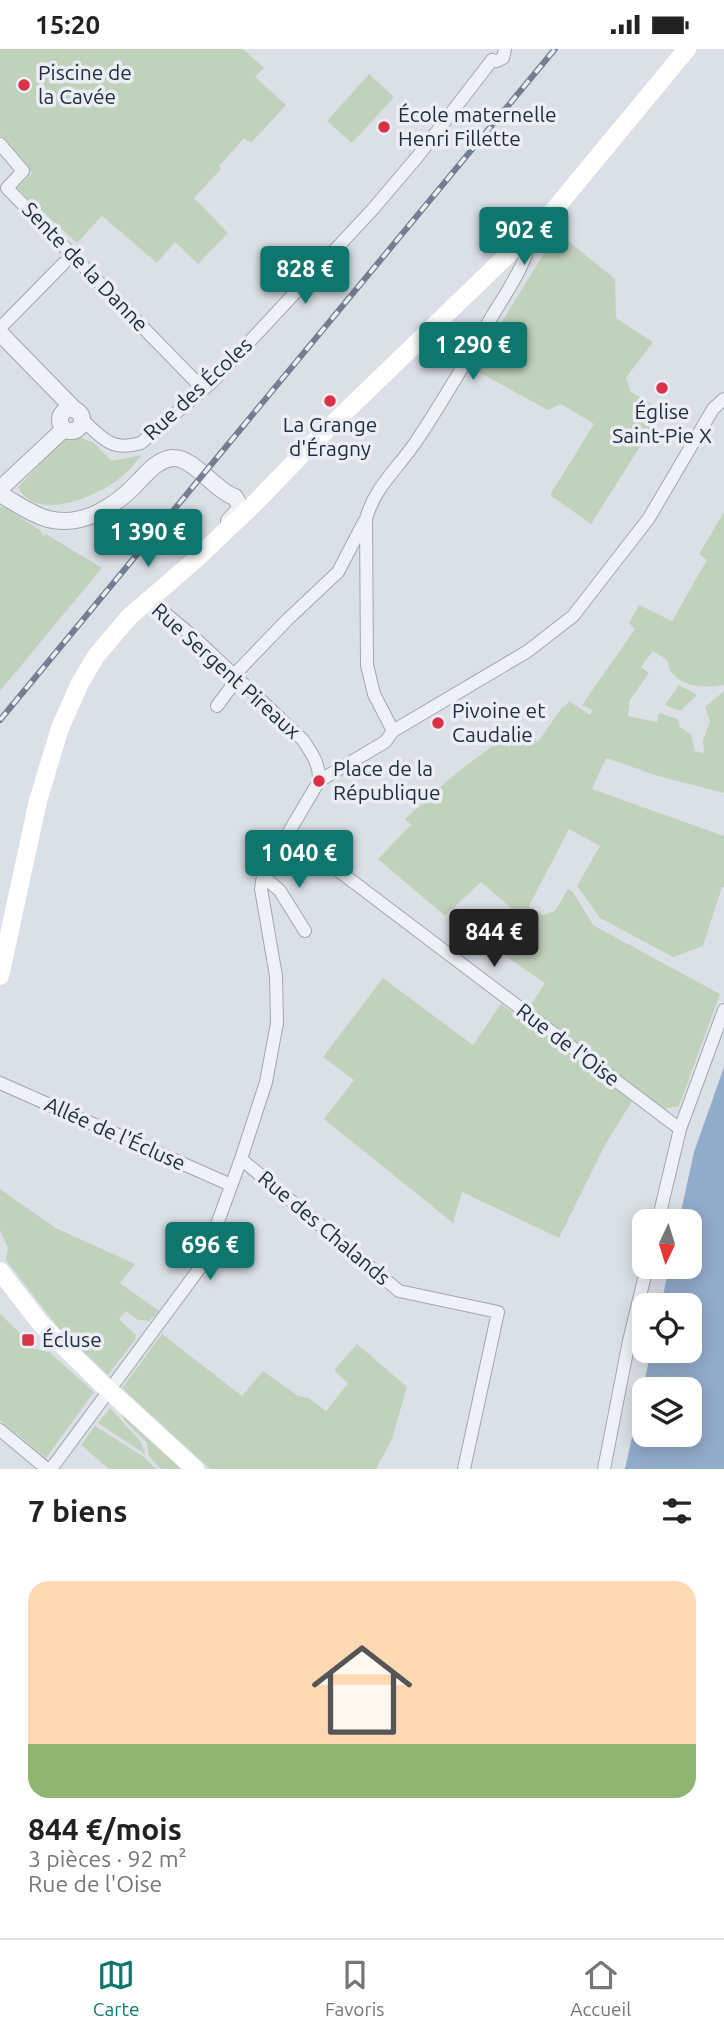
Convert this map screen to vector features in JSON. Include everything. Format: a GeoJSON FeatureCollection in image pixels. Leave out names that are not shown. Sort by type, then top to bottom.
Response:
{"type":"FeatureCollection","features":[{"type":"Feature","properties":{"kind":"main road"},"geometry":{"type":"LineString","coordinates":[[0,976],[35,811],[65,717],[88,669],[117,630],[237,505],[314,442],[575,187],[687,49]]}},
{"type":"Feature","properties":{"kind":"main road"},"geometry":{"type":"LineString","coordinates":[[148,599],[197,558],[237,505]]}},
{"type":"Feature","properties":{"kind":"main road"},"geometry":{"type":"LineString","coordinates":[[0,1271],[25,1306],[60,1344],[195,1469]]}},
{"type":"Feature","properties":{"kind":"main road"},"geometry":{"type":"LineString","coordinates":[[0,1287],[25,1306]]}},
{"type":"Feature","properties":{"kind":"street","name":"Rue des Écoles"},"geometry":{"type":"LineString","coordinates":[[71,419],[114,446],[127,447],[141,443],[203,389],[373,209],[418,156],[490,55],[497,61],[503,58],[505,49]]}},
{"type":"Feature","properties":{"kind":"street","name":"Sente de la Danne"},"geometry":{"type":"LineString","coordinates":[[0,144],[23,171],[7,188],[203,389]]}},
{"type":"Feature","properties":{"kind":"street"},"geometry":{"type":"LineString","coordinates":[[216,706],[235,678],[338,572],[366,519],[374,496],[414,444],[511,284],[530,247],[532,231]]}},
{"type":"Feature","properties":{"kind":"street","name":"Sente de la Danne"},"geometry":{"type":"LineString","coordinates":[[0,330],[64,263]]}},
{"type":"Feature","properties":{"kind":"street"},"geometry":{"type":"LineString","coordinates":[[0,330],[51,387],[71,419],[0,491],[34,514],[62,521],[81,518],[115,504],[156,463],[174,458],[182,460],[203,474],[237,505]]}},
{"type":"Feature","properties":{"kind":"street"},"geometry":{"type":"LineString","coordinates":[[0,1430],[49,1469],[202,1265],[241,1160],[266,1081],[277,1023],[276,976],[261,888],[263,876],[319,781],[385,742],[393,731],[528,651],[573,616],[649,518],[713,409],[724,399]]}},
{"type":"Feature","properties":{"kind":"street"},"geometry":{"type":"LineString","coordinates":[[366,519],[367,665],[374,694],[393,731]]}},
{"type":"Feature","properties":{"kind":"street","name":"Rue Sergent Pireaux"},"geometry":{"type":"LineString","coordinates":[[148,599],[196,639],[303,740],[316,760],[320,771],[319,781]]}},
{"type":"Feature","properties":{"kind":"street","name":"Rue de l'Oise"},"geometry":{"type":"LineString","coordinates":[[290,834],[680,1129]]}},
{"type":"Feature","properties":{"kind":"street"},"geometry":{"type":"LineString","coordinates":[[263,876],[280,891],[305,931]]}},
{"type":"Feature","properties":{"kind":"street"},"geometry":{"type":"LineString","coordinates":[[661,1209],[680,1129],[724,1010]]}},
{"type":"Feature","properties":{"kind":"street","name":"Allée de l'Écluse"},"geometry":{"type":"LineString","coordinates":[[0,1083],[231,1185]]}},
{"type":"Feature","properties":{"kind":"street","name":"Rue des Chalands"},"geometry":{"type":"LineString","coordinates":[[241,1160],[400,1291],[498,1312],[464,1469]]}},
{"type":"Feature","properties":{"kind":"street"},"geometry":{"type":"LineString","coordinates":[[604,1469],[644,1279]]}},
{"type":"Feature","properties":{"kind":"green space"},"geometry":{"type":"Polygon","coordinates":[[[0,49],[243,49],[264,68],[255,77],[286,105],[251,143],[244,138],[219,166],[221,169],[194,198],[228,233],[198,264],[175,242],[157,263],[102,216],[77,243],[17,188],[32,173],[0,135],[0,49]]]}},
{"type":"Feature","properties":{"kind":"green space"},"geometry":{"type":"Polygon","coordinates":[[[369,74],[394,97],[352,143],[327,121],[369,74]]]}},
{"type":"Feature","properties":{"kind":"green space"},"geometry":{"type":"Polygon","coordinates":[[[557,232],[615,279],[616,318],[653,342],[626,378],[631,392],[664,411],[652,433],[640,428],[632,441],[641,445],[591,524],[550,495],[594,424],[561,404],[548,410],[473,369],[557,232]]]}},
{"type":"Feature","properties":{"kind":"green space"},"geometry":{"type":"Polygon","coordinates":[[[79,437],[94,443],[112,461],[142,455],[119,479],[81,499],[52,505],[27,498],[18,487],[65,438],[79,437]]]}},
{"type":"Feature","properties":{"kind":"green space"},"geometry":{"type":"Polygon","coordinates":[[[2,506],[40,530],[44,536],[46,534],[102,568],[0,691],[0,508],[2,506]]]}},
{"type":"Feature","properties":{"kind":"green space"},"geometry":{"type":"Polygon","coordinates":[[[724,512],[724,685],[703,686],[682,681],[670,671],[668,662],[653,651],[641,667],[649,673],[630,700],[628,716],[657,722],[659,713],[678,719],[680,727],[691,734],[695,751],[704,753],[703,740],[710,721],[705,707],[724,691],[724,793],[658,776],[606,758],[592,789],[724,836],[724,887],[703,946],[673,957],[600,918],[577,886],[600,846],[569,829],[529,906],[543,915],[555,911],[568,889],[573,892],[593,925],[720,994],[679,1106],[663,1109],[528,1009],[545,983],[504,955],[523,918],[481,882],[445,916],[378,859],[411,825],[405,819],[454,775],[500,740],[509,747],[524,733],[538,742],[569,701],[590,715],[593,710],[582,705],[635,629],[629,623],[639,605],[672,621],[707,560],[699,554],[724,512]]]}},
{"type":"Feature","properties":{"kind":"green space"},"geometry":{"type":"Polygon","coordinates":[[[679,685],[697,695],[680,711],[665,705],[679,685]]]}},
{"type":"Feature","properties":{"kind":"green space"},"geometry":{"type":"Polygon","coordinates":[[[383,978],[473,1045],[501,1004],[632,1101],[605,1145],[559,1238],[462,1192],[453,1223],[324,1119],[354,1080],[323,1057],[383,978]]]}},
{"type":"Feature","properties":{"kind":"green space"},"geometry":{"type":"Polygon","coordinates":[[[0,1189],[56,1228],[135,1264],[120,1283],[159,1311],[149,1321],[138,1320],[126,1311],[119,1319],[136,1335],[108,1375],[59,1329],[6,1260],[8,1248],[0,1230],[0,1189]]]}},
{"type":"Feature","properties":{"kind":"green space"},"geometry":{"type":"Polygon","coordinates":[[[0,1314],[19,1332],[19,1338],[30,1348],[49,1352],[94,1392],[46,1458],[0,1420],[0,1314]]]}},
{"type":"Feature","properties":{"kind":"green space"},"geometry":{"type":"Polygon","coordinates":[[[162,1334],[242,1396],[263,1371],[298,1396],[309,1398],[326,1411],[348,1383],[334,1370],[357,1344],[407,1387],[392,1439],[376,1469],[210,1469],[122,1388],[162,1334]]]}},
{"type":"Feature","properties":{"kind":"green space"},"geometry":{"type":"Polygon","coordinates":[[[110,1408],[141,1442],[145,1454],[98,1423],[110,1408]]]}},
{"type":"Feature","properties":{"kind":"green space"},"geometry":{"type":"Polygon","coordinates":[[[122,1413],[183,1469],[161,1469],[149,1456],[147,1443],[124,1420],[122,1413]]]}},
{"type":"Feature","properties":{"kind":"green space"},"geometry":{"type":"Polygon","coordinates":[[[95,1426],[144,1457],[156,1469],[109,1469],[81,1445],[95,1426]]]}},
{"type":"Feature","properties":{"kind":"water"},"geometry":{"type":"Polygon","coordinates":[[[724,1067],[724,1469],[625,1469],[632,1437],[632,1447],[702,1447],[702,1377],[645,1377],[648,1363],[702,1363],[702,1293],[664,1293],[666,1279],[702,1279],[702,1209],[682,1209],[694,1152],[724,1067]]]}},
{"type":"Feature","properties":{"kind":"railway"},"geometry":{"type":"LineString","coordinates":[[0,720],[555,49]]}},
{"type":"Feature","properties":{"kind":"place","name":"Piscine de la Cavée"},"geometry":{"type":"Point","coordinates":[24,85]}},
{"type":"Feature","properties":{"kind":"place","name":"École maternelle Henri Fillette"},"geometry":{"type":"Point","coordinates":[384,127]}},
{"type":"Feature","properties":{"kind":"place","name":"Église Saint-Pie X"},"geometry":{"type":"Point","coordinates":[662,388]}},
{"type":"Feature","properties":{"kind":"place","name":"La Grange d'Éragny"},"geometry":{"type":"Point","coordinates":[330,401]}},
{"type":"Feature","properties":{"kind":"place","name":"Pivoine et Caudalie"},"geometry":{"type":"Point","coordinates":[438,723]}},
{"type":"Feature","properties":{"kind":"place","name":"Place de la République"},"geometry":{"type":"Point","coordinates":[319,781]}},
{"type":"Feature","properties":{"kind":"place","name":"Écluse"},"geometry":{"type":"Point","coordinates":[28,1340]}}]}
